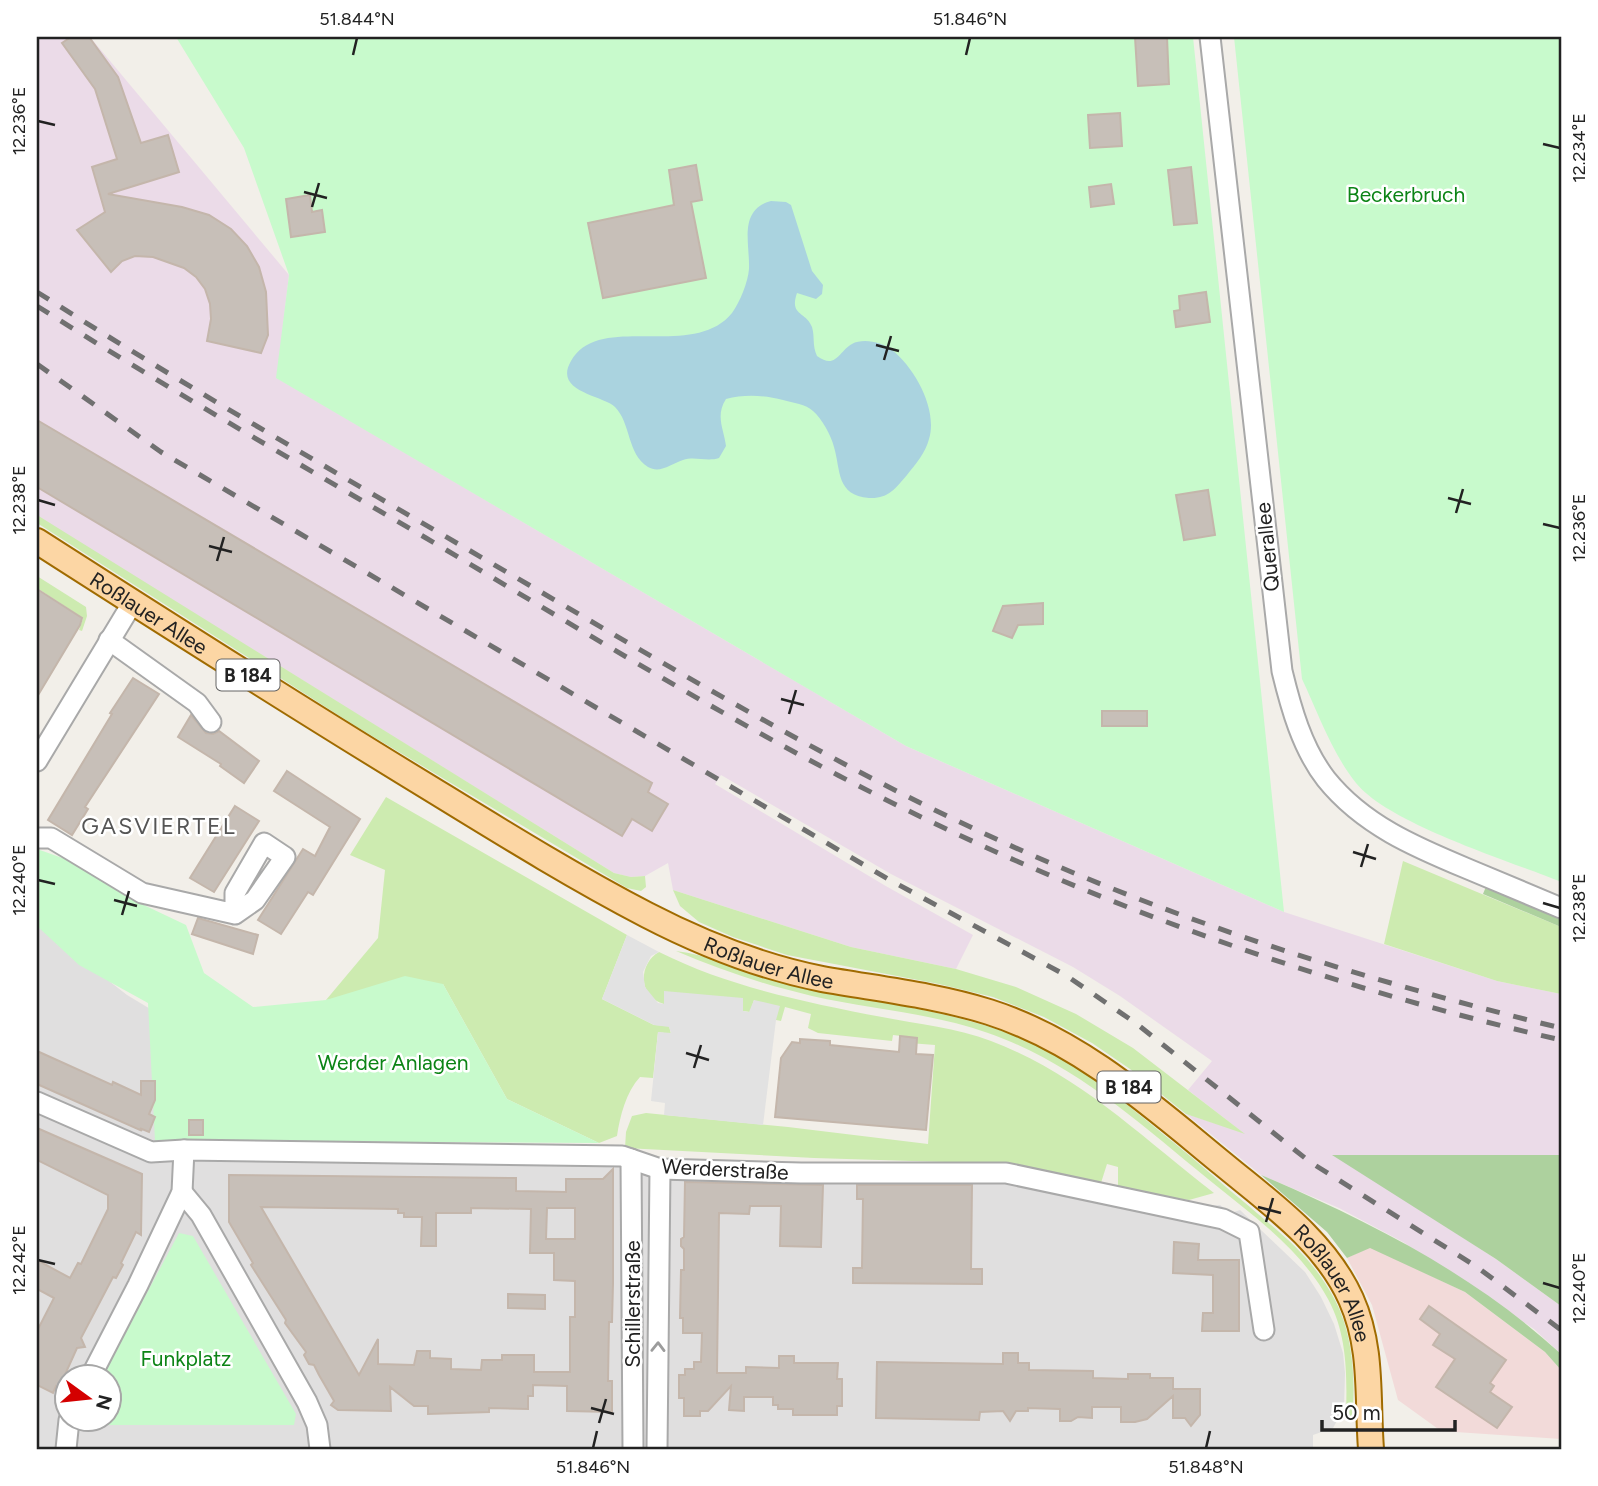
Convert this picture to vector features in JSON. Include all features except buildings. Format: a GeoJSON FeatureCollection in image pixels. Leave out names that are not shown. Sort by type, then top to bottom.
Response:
{"type":"FeatureCollection","features":[{"type":"Feature","properties":{"kind":"main road","name":"Roßlauer Allee"},"geometry":{"type":"LineString","coordinates":[[37,541],[363,747],[650,916],[713,944],[785,969],[819,978],[919,995],[1010,1019],[1078,1053],[1122,1082],[1307,1235],[1335,1271],[1350,1294],[1364,1333],[1369,1367],[1371,1449]]}},
{"type":"Feature","properties":{"kind":"street","name":"Querallee"},"geometry":{"type":"LineString","coordinates":[[1210,37],[1282,671],[1291,709],[1309,750],[1326,778],[1374,824],[1413,846],[1561,908]]}},
{"type":"Feature","properties":{"kind":"street"},"geometry":{"type":"LineString","coordinates":[[37,761],[134,602]]}},
{"type":"Feature","properties":{"kind":"street"},"geometry":{"type":"LineString","coordinates":[[109,640],[197,703],[211,722]]}},
{"type":"Feature","properties":{"kind":"street"},"geometry":{"type":"LineString","coordinates":[[37,838],[51,838],[142,893],[234,914]]}},
{"type":"Feature","properties":{"kind":"street","name":"Werderstraße"},"geometry":{"type":"LineString","coordinates":[[37,1102],[151,1152],[184,1150],[622,1156],[660,1169],[801,1173],[1006,1173],[1223,1219],[1249,1232],[1264,1330]]}},
{"type":"Feature","properties":{"kind":"street"},"geometry":{"type":"LineString","coordinates":[[97,1364],[182,1192],[184,1150]]}},
{"type":"Feature","properties":{"kind":"street","name":"Schillerstraße"},"geometry":{"type":"LineString","coordinates":[[631,1160],[633,1449]]}},
{"type":"Feature","properties":{"kind":"street","name":"Schillerstraße"},"geometry":{"type":"LineString","coordinates":[[657,1449],[660,1169]]}},
{"type":"Feature","properties":{"kind":"street"},"geometry":{"type":"LineString","coordinates":[[182,1192],[201,1215],[307,1402],[317,1425],[320,1449]]}},
{"type":"Feature","properties":{"kind":"shaded area"},"geometry":{"type":"Polygon","coordinates":[[[37,37],[90,37],[289,275],[277,378],[906,746],[1284,912],[1497,981],[1561,994],[1561,1155],[1334,1155],[1496,1259],[1561,1306],[1561,1354],[1534,1329],[1403,1242],[1339,1208],[1261,1175],[1186,1114],[1242,1132],[1188,1090],[1212,1061],[1120,996],[1073,967],[891,874],[721,775],[715,784],[973,935],[956,969],[851,947],[673,890],[668,863],[645,876],[631,877],[614,873],[37,516],[37,37]]]}},
{"type":"Feature","properties":{"kind":"shaded area"},"geometry":{"type":"Polygon","coordinates":[[[37,925],[127,995],[152,1010],[184,1150],[622,1156],[660,1169],[981,1172],[1207,1206],[1220,1205],[1231,1213],[1240,1210],[1305,1272],[1334,1324],[1343,1353],[1344,1408],[1333,1428],[1313,1435],[1313,1449],[37,1449],[37,925]]]}},
{"type":"Feature","properties":{"kind":"shaded area"},"geometry":{"type":"Polygon","coordinates":[[[627,935],[659,952],[651,956],[643,972],[645,987],[658,1003],[664,1004],[664,991],[743,998],[743,1011],[749,1012],[754,1000],[780,1006],[763,1125],[664,1115],[665,1103],[651,1101],[658,1032],[671,1033],[669,1027],[654,1025],[602,999],[627,935]]]}},
{"type":"Feature","properties":{"kind":"shaded area"},"geometry":{"type":"Polygon","coordinates":[[[1370,1247],[1465,1292],[1545,1352],[1561,1370],[1561,1439],[1441,1431],[1398,1400],[1372,1305],[1347,1258],[1370,1247]]]}},
{"type":"Feature","properties":{"kind":"green space"},"geometry":{"type":"Polygon","coordinates":[[[176,37],[1193,37],[1284,912],[906,746],[276,378],[289,275],[244,148],[176,37]]]}},
{"type":"Feature","properties":{"kind":"green space","name":"Beckerbruch"},"geometry":{"type":"Polygon","coordinates":[[[1234,37],[1561,37],[1561,882],[1422,827],[1372,798],[1347,771],[1302,679],[1234,37]]]}},
{"type":"Feature","properties":{"kind":"green space"},"geometry":{"type":"Polygon","coordinates":[[[37,515],[614,873],[631,877],[645,876],[646,887],[641,891],[627,888],[357,727],[37,523],[37,515]]]}},
{"type":"Feature","properties":{"kind":"green space"},"geometry":{"type":"Polygon","coordinates":[[[37,576],[86,607],[87,616],[82,631],[79,630],[83,618],[37,588],[37,576]]]}},
{"type":"Feature","properties":{"kind":"green space"},"geometry":{"type":"Polygon","coordinates":[[[386,797],[627,935],[602,999],[654,1025],[669,1026],[671,1034],[658,1032],[653,1078],[640,1077],[631,1090],[622,1112],[617,1136],[599,1143],[507,1099],[443,984],[326,1000],[378,938],[385,870],[350,855],[386,797]]]}},
{"type":"Feature","properties":{"kind":"green space","name":"Werder Anlagen"},"geometry":{"type":"Polygon","coordinates":[[[37,849],[68,860],[127,897],[186,925],[204,973],[253,1007],[326,1000],[405,976],[443,984],[507,1099],[599,1143],[155,1141],[148,1003],[79,965],[37,926],[37,849]]]}},
{"type":"Feature","properties":{"kind":"green space"},"geometry":{"type":"Polygon","coordinates":[[[1403,861],[1561,927],[1561,994],[1497,981],[1384,944],[1403,861]]]}},
{"type":"Feature","properties":{"kind":"green space"},"geometry":{"type":"Polygon","coordinates":[[[1487,884],[1561,914],[1561,927],[1483,894],[1487,884]]]}},
{"type":"Feature","properties":{"kind":"green space"},"geometry":{"type":"Polygon","coordinates":[[[673,890],[851,947],[956,969],[1016,987],[1076,1014],[1133,1048],[1245,1134],[1186,1114],[1130,1069],[1092,1043],[1044,1017],[993,997],[787,955],[733,937],[699,922],[680,906],[673,890]]]}},
{"type":"Feature","properties":{"kind":"green space"},"geometry":{"type":"Polygon","coordinates":[[[676,951],[702,956],[777,981],[937,1013],[1000,1030],[1050,1051],[1087,1074],[1173,1142],[1275,1229],[1317,1272],[1335,1300],[1346,1328],[1353,1374],[1352,1419],[1346,1418],[1343,1342],[1335,1313],[1304,1264],[1258,1219],[1104,1096],[1049,1061],[988,1033],[945,1021],[794,992],[676,951]]]}},
{"type":"Feature","properties":{"kind":"green space"},"geometry":{"type":"Polygon","coordinates":[[[659,952],[713,975],[768,992],[951,1030],[991,1041],[1053,1071],[1081,1089],[1214,1193],[1189,1200],[1118,1190],[1118,1167],[1107,1164],[1100,1186],[1030,1169],[977,1163],[625,1148],[626,1132],[632,1116],[646,1113],[928,1144],[935,1045],[909,1043],[909,1037],[893,1035],[892,1041],[818,1033],[808,1028],[811,1014],[785,1007],[781,1021],[776,1020],[754,1000],[750,1012],[743,1011],[743,999],[664,992],[664,1004],[649,995],[644,980],[647,964],[659,952]]]}},
{"type":"Feature","properties":{"kind":"green space"},"geometry":{"type":"Polygon","coordinates":[[[1332,1155],[1561,1155],[1561,1306],[1496,1259],[1332,1155]]]}},
{"type":"Feature","properties":{"kind":"green space"},"geometry":{"type":"Polygon","coordinates":[[[1261,1175],[1341,1211],[1456,1274],[1528,1325],[1561,1354],[1561,1370],[1545,1352],[1465,1292],[1370,1248],[1347,1258],[1327,1232],[1261,1175]]]}},
{"type":"Feature","properties":{"kind":"green space","name":"Funkplatz"},"geometry":{"type":"Polygon","coordinates":[[[179,1233],[193,1236],[296,1414],[294,1425],[122,1425],[122,1364],[109,1364],[179,1233]]]}},
{"type":"Feature","properties":{"kind":"water"},"geometry":{"type":"Polygon","coordinates":[[[771,201],[791,205],[812,271],[823,285],[822,294],[816,299],[797,293],[795,300],[797,310],[812,327],[817,356],[823,360],[833,360],[852,344],[861,341],[883,345],[909,367],[927,403],[931,428],[925,449],[899,485],[881,497],[858,496],[845,487],[828,432],[816,414],[803,405],[761,396],[726,399],[721,411],[721,422],[726,446],[719,458],[688,459],[666,468],[652,469],[636,454],[624,421],[615,407],[581,391],[568,380],[567,371],[571,361],[584,347],[602,339],[694,334],[715,327],[732,313],[743,292],[748,274],[750,220],[761,205],[771,201]]]}},
{"type":"Feature","properties":{"kind":"railway"},"geometry":{"type":"LineString","coordinates":[[37,292],[282,441],[718,694],[845,764],[975,829],[1104,885],[1233,933],[1363,975],[1561,1028]]}},
{"type":"Feature","properties":{"kind":"railway"},"geometry":{"type":"LineString","coordinates":[[37,306],[182,395],[669,682],[792,751],[917,815],[1073,885],[1233,946],[1396,997],[1561,1040]]}},
{"type":"Feature","properties":{"kind":"railway"},"geometry":{"type":"LineString","coordinates":[[37,364],[161,452],[888,879],[1067,976],[1137,1024],[1310,1162],[1477,1267],[1561,1330]]}},
{"type":"Feature","properties":{"kind":"district","name":"GASVIERTEL"},"geometry":{"type":"Point","coordinates":[159,826]}}]}
